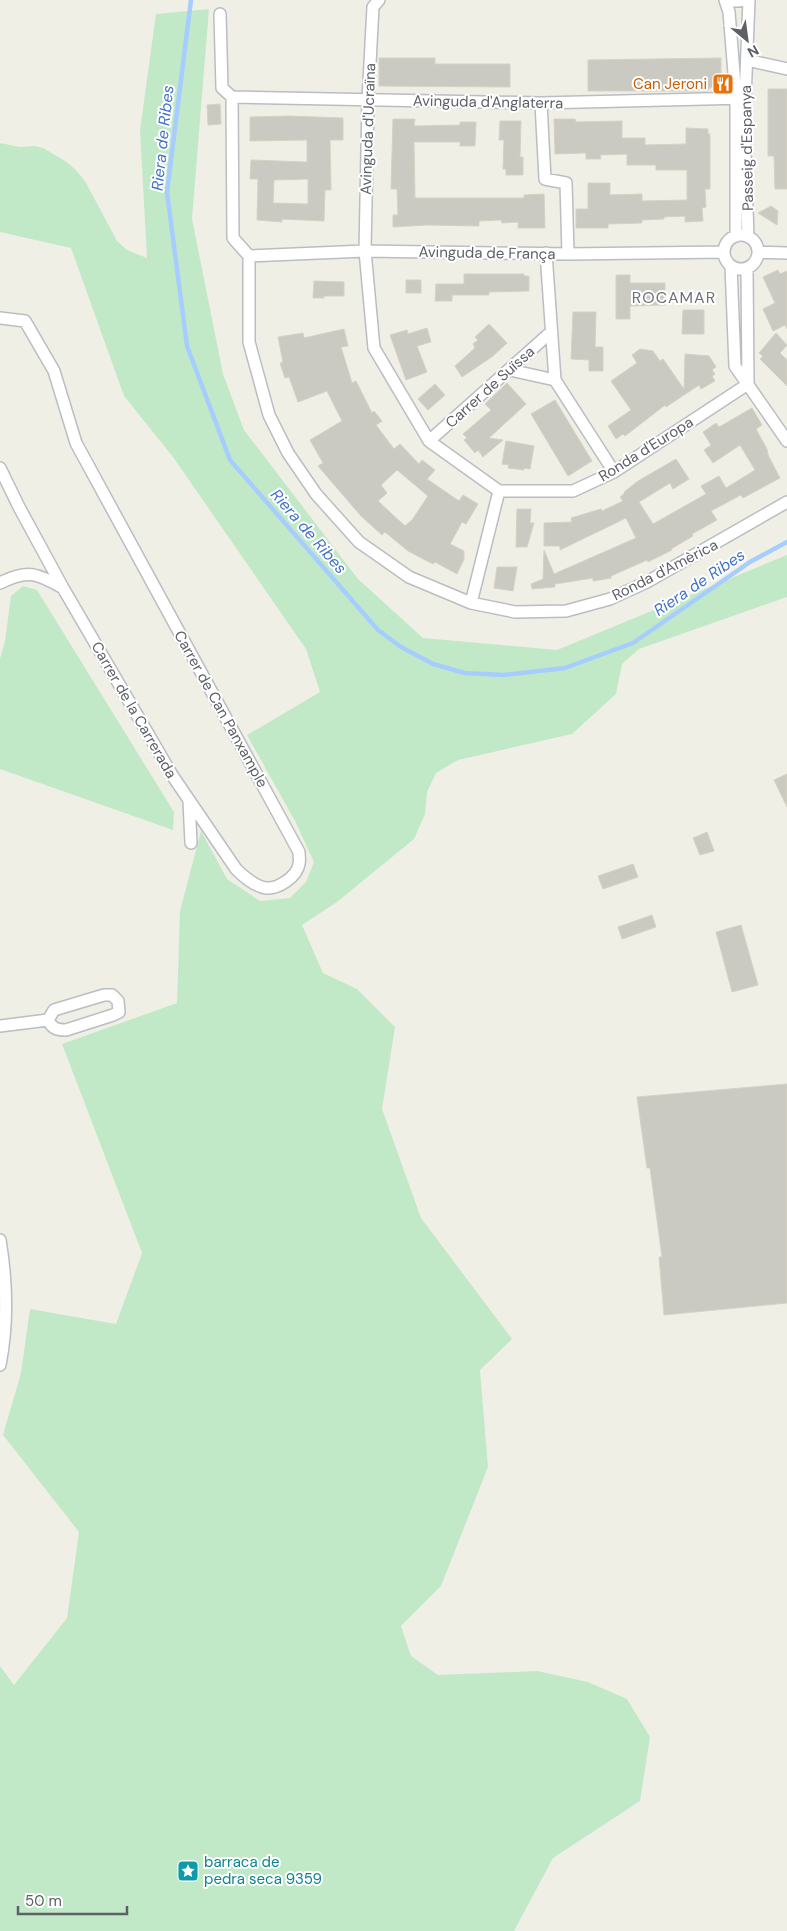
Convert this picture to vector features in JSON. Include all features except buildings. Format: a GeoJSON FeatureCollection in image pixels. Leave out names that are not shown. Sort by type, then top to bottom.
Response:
{"type":"FeatureCollection","features":[{"type":"Feature","properties":{"kind":"street","name":"Passeig d'Espanya"},"geometry":{"type":"LineString","coordinates":[[741,98],[747,60],[747,0],[725,0],[729,12],[744,124],[742,236]]}},
{"type":"Feature","properties":{"kind":"street","name":"Avinguda d'Ucraïna"},"geometry":{"type":"LineString","coordinates":[[365,251],[368,100],[373,2]]}},
{"type":"Feature","properties":{"kind":"street"},"geometry":{"type":"LineString","coordinates":[[220,14],[222,88],[232,97],[232,238],[249,256]]}},
{"type":"Feature","properties":{"kind":"street"},"geometry":{"type":"LineString","coordinates":[[747,60],[787,69]]}},
{"type":"Feature","properties":{"kind":"street","name":"Avinguda d'Anglaterra"},"geometry":{"type":"LineString","coordinates":[[232,97],[541,103],[741,98]]}},
{"type":"Feature","properties":{"kind":"street"},"geometry":{"type":"LineString","coordinates":[[541,103],[545,179],[566,183],[568,254]]}},
{"type":"Feature","properties":{"kind":"street"},"geometry":{"type":"LineString","coordinates":[[731,266],[747,268],[753,265],[757,259],[757,246],[742,236],[730,240],[724,252],[731,266],[735,366],[787,442]]}},
{"type":"Feature","properties":{"kind":"street"},"geometry":{"type":"LineString","coordinates":[[365,251],[374,348],[429,441],[499,491],[471,603]]}},
{"type":"Feature","properties":{"kind":"street","name":"Avinguda de França"},"geometry":{"type":"LineString","coordinates":[[249,256],[365,251],[568,254],[724,252]]}},
{"type":"Feature","properties":{"kind":"street"},"geometry":{"type":"LineString","coordinates":[[758,252],[787,253]]}},
{"type":"Feature","properties":{"kind":"street"},"geometry":{"type":"LineString","coordinates":[[546,253],[555,380],[614,472]]}},
{"type":"Feature","properties":{"kind":"street","name":"Ronda d'Amèrica"},"geometry":{"type":"LineString","coordinates":[[249,256],[249,342],[269,415],[288,453],[316,494],[359,542],[409,577],[471,603],[516,612],[566,611],[610,599],[647,582],[787,502]]}},
{"type":"Feature","properties":{"kind":"street"},"geometry":{"type":"LineString","coordinates":[[747,268],[748,384]]}},
{"type":"Feature","properties":{"kind":"street","name":"Carrer de Can Panxample"},"geometry":{"type":"LineString","coordinates":[[0,318],[25,321],[54,371],[76,443],[298,852],[299,866],[292,876],[279,886],[267,888],[258,885],[236,869],[210,830]]}},
{"type":"Feature","properties":{"kind":"street","name":"Carrer de Suïssa"},"geometry":{"type":"LineString","coordinates":[[429,441],[551,332]]}},
{"type":"Feature","properties":{"kind":"street"},"geometry":{"type":"LineString","coordinates":[[510,370],[555,380]]}},
{"type":"Feature","properties":{"kind":"street","name":"Ronda d'Europa"},"geometry":{"type":"LineString","coordinates":[[499,491],[573,491],[614,472],[748,384]]}},
{"type":"Feature","properties":{"kind":"street","name":"Carrer de la Carrerada"},"geometry":{"type":"LineString","coordinates":[[0,468],[63,588],[172,775],[210,830]]}},
{"type":"Feature","properties":{"kind":"street"},"geometry":{"type":"LineString","coordinates":[[0,582],[16,575],[29,574],[47,579],[63,588]]}},
{"type":"Feature","properties":{"kind":"street"},"geometry":{"type":"LineString","coordinates":[[188,799],[191,843]]}},
{"type":"Feature","properties":{"kind":"street"},"geometry":{"type":"LineString","coordinates":[[104,995],[112,995],[118,1001],[119,1012],[114,1015],[66,1030],[58,1030],[51,1027],[48,1020],[54,1010],[104,995]]}},
{"type":"Feature","properties":{"kind":"street"},"geometry":{"type":"LineString","coordinates":[[0,1026],[48,1020]]}},
{"type":"Feature","properties":{"kind":"street"},"geometry":{"type":"LineString","coordinates":[[0,1240],[5,1268],[6,1302],[0,1366]]}},
{"type":"Feature","properties":{"kind":"green space"},"geometry":{"type":"Polygon","coordinates":[[[209,9],[192,219],[223,374],[244,430],[358,579],[423,638],[557,650],[787,555],[787,597],[639,649],[622,664],[616,694],[572,734],[458,760],[436,773],[427,792],[425,814],[414,839],[337,902],[302,925],[323,973],[357,989],[395,1027],[382,1109],[421,1218],[512,1339],[480,1370],[488,1467],[441,1586],[401,1626],[411,1656],[438,1675],[537,1671],[588,1682],[627,1699],[650,1737],[640,1801],[553,1858],[514,1931],[0,1931],[0,1666],[14,1685],[67,1618],[79,1532],[3,1435],[21,1373],[30,1309],[116,1324],[142,1253],[62,1044],[177,1003],[180,911],[201,831],[227,879],[260,901],[290,898],[306,882],[314,862],[295,821],[247,735],[320,692],[306,649],[173,457],[124,396],[71,248],[0,232],[0,143],[20,147],[35,146],[45,149],[75,169],[85,181],[117,241],[127,250],[147,258],[140,130],[156,14],[209,9]]]}},
{"type":"Feature","properties":{"kind":"green space"},"geometry":{"type":"Polygon","coordinates":[[[23,586],[37,590],[174,812],[173,830],[0,769],[0,659],[5,641],[11,596],[23,586]]]}},
{"type":"Feature","properties":{"kind":"waterway","name":"Riera de Ribes"},"geometry":{"type":"LineString","coordinates":[[191,0],[167,192],[187,346],[230,460],[378,630],[401,647],[433,664],[465,673],[504,675],[565,668],[633,643],[750,562],[787,542]]}},
{"type":"Feature","properties":{"kind":"place","name":"Can Jeroni"},"geometry":{"type":"Point","coordinates":[723,84]}},
{"type":"Feature","properties":{"kind":"place","name":"barraca de pedra seca 9359"},"geometry":{"type":"Point","coordinates":[188,1871]}},
{"type":"Feature","properties":{"kind":"district","name":"ROCAMAR"},"geometry":{"type":"Point","coordinates":[674,297]}}]}
